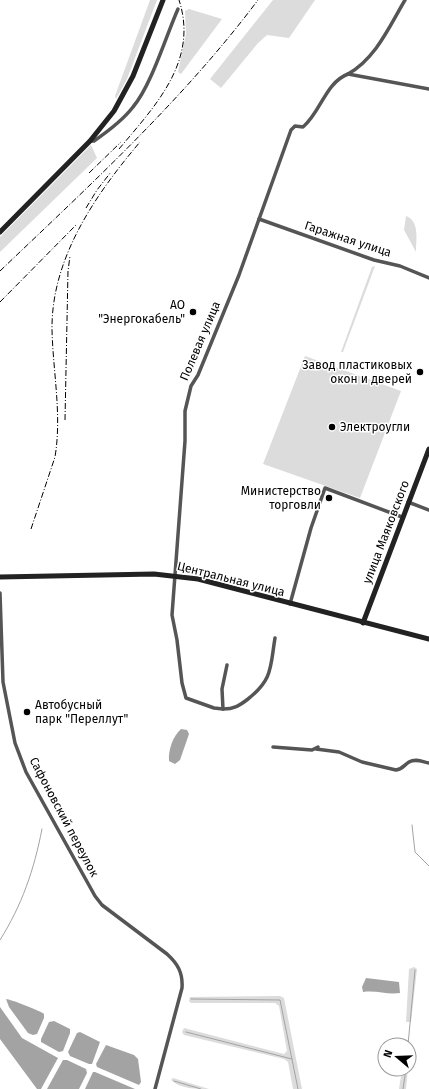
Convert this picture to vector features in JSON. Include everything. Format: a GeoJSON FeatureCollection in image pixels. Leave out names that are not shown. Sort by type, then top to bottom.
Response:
{"type":"FeatureCollection","features":[{"type":"Feature","properties":{"kind":"main road"},"geometry":{"type":"LineString","coordinates":[[0,232],[90,141],[109,119],[124,95],[163,0]]}},
{"type":"Feature","properties":{"kind":"main road","name":"улица Маяковского"},"geometry":{"type":"LineString","coordinates":[[363,623],[429,449]]}},
{"type":"Feature","properties":{"kind":"main road","name":"Центральная улица"},"geometry":{"type":"LineString","coordinates":[[0,576],[176,575],[214,583],[429,639]]}},
{"type":"Feature","properties":{"kind":"street"},"geometry":{"type":"LineString","coordinates":[[348,74],[359,68],[369,59],[405,0]]}},
{"type":"Feature","properties":{"kind":"street"},"geometry":{"type":"LineString","coordinates":[[90,141],[94,142],[133,108],[144,92],[178,9]]}},
{"type":"Feature","properties":{"kind":"street"},"geometry":{"type":"LineString","coordinates":[[348,74],[429,89]]}},
{"type":"Feature","properties":{"kind":"street","name":"Полевая улица"},"geometry":{"type":"LineString","coordinates":[[223,709],[214,708],[186,698],[183,690],[172,616],[176,575],[185,411],[189,393],[239,275],[286,140],[291,130],[295,126],[303,127],[309,122],[339,77],[348,74]]}},
{"type":"Feature","properties":{"kind":"street","name":"Гаражная улица"},"geometry":{"type":"LineString","coordinates":[[259,219],[374,260],[400,266],[429,278]]}},
{"type":"Feature","properties":{"kind":"street"},"geometry":{"type":"LineString","coordinates":[[290,604],[309,535],[325,488],[402,517]]}},
{"type":"Feature","properties":{"kind":"street"},"geometry":{"type":"LineString","coordinates":[[408,502],[429,510]]}},
{"type":"Feature","properties":{"kind":"street","name":"Сафоновский переулок"},"geometry":{"type":"LineString","coordinates":[[0,593],[3,682],[15,743],[26,772],[95,896],[102,905],[176,962],[183,977],[181,992],[155,1089]]}},
{"type":"Feature","properties":{"kind":"street"},"geometry":{"type":"LineString","coordinates":[[227,666],[222,689],[223,709],[232,709],[240,706],[262,688],[268,678],[275,638]]}},
{"type":"Feature","properties":{"kind":"street"},"geometry":{"type":"LineString","coordinates":[[273,747],[312,750],[318,747],[316,749],[339,752],[362,762],[396,770],[414,760],[429,763]]}},
{"type":"Feature","properties":{"kind":"shaded area"},"geometry":{"type":"Polygon","coordinates":[[[150,0],[157,0],[127,79],[116,99],[115,96],[150,0]]]}},
{"type":"Feature","properties":{"kind":"shaded area"},"geometry":{"type":"Polygon","coordinates":[[[273,0],[315,0],[289,38],[267,35],[258,43],[221,88],[210,79],[273,0]]]}},
{"type":"Feature","properties":{"kind":"shaded area"},"geometry":{"type":"Polygon","coordinates":[[[189,9],[222,19],[181,74],[178,72],[186,34],[185,11],[189,9]]]}},
{"type":"Feature","properties":{"kind":"shaded area"},"geometry":{"type":"Polygon","coordinates":[[[91,145],[97,158],[0,252],[0,237],[91,145]]]}},
{"type":"Feature","properties":{"kind":"shaded area"},"geometry":{"type":"Polygon","coordinates":[[[406,216],[410,218],[415,226],[417,237],[416,252],[404,230],[406,216]]]}},
{"type":"Feature","properties":{"kind":"shaded area"},"geometry":{"type":"Polygon","coordinates":[[[375,266],[343,352],[341,352],[372,267],[375,266]]]}},
{"type":"Feature","properties":{"kind":"shaded area","name":"Электроугли"},"geometry":{"type":"Polygon","coordinates":[[[305,356],[401,391],[360,498],[263,464],[305,356]]]}},
{"type":"Feature","properties":{"kind":"shaded area"},"geometry":{"type":"Polygon","coordinates":[[[181,729],[187,730],[189,734],[180,760],[175,764],[169,761],[169,752],[173,739],[181,729]]]}},
{"type":"Feature","properties":{"kind":"shaded area"},"geometry":{"type":"Polygon","coordinates":[[[414,967],[417,969],[411,1022],[406,1022],[409,969],[414,967]]]}},
{"type":"Feature","properties":{"kind":"shaded area"},"geometry":{"type":"Polygon","coordinates":[[[366,978],[399,982],[400,993],[363,992],[362,987],[366,978]]]}},
{"type":"Feature","properties":{"kind":"shaded area"},"geometry":{"type":"Polygon","coordinates":[[[280,996],[284,998],[302,1089],[293,1089],[288,1062],[284,1059],[184,1035],[182,1032],[184,1028],[284,1054],[287,1051],[279,1006],[275,1003],[191,1003],[189,1001],[190,997],[280,996]]]}},
{"type":"Feature","properties":{"kind":"shaded area"},"geometry":{"type":"Polygon","coordinates":[[[6,999],[25,1005],[44,1014],[44,1018],[37,1034],[33,1035],[28,1033],[9,1007],[6,999]]]}},
{"type":"Feature","properties":{"kind":"shaded area"},"geometry":{"type":"Polygon","coordinates":[[[0,1007],[22,1038],[58,1058],[41,1089],[37,1089],[0,1039],[0,1007]]]}},
{"type":"Feature","properties":{"kind":"shaded area"},"geometry":{"type":"Polygon","coordinates":[[[54,1021],[70,1029],[70,1033],[63,1051],[59,1052],[41,1042],[49,1022],[54,1021]]]}},
{"type":"Feature","properties":{"kind":"shaded area"},"geometry":{"type":"Polygon","coordinates":[[[80,1032],[100,1042],[92,1064],[70,1056],[68,1052],[77,1033],[80,1032]]]}},
{"type":"Feature","properties":{"kind":"shaded area"},"geometry":{"type":"Polygon","coordinates":[[[106,1045],[134,1055],[138,1059],[141,1082],[139,1085],[97,1067],[96,1064],[106,1045]]]}},
{"type":"Feature","properties":{"kind":"shaded area"},"geometry":{"type":"Polygon","coordinates":[[[63,1060],[67,1060],[86,1069],[87,1073],[79,1089],[47,1089],[63,1060]]]}},
{"type":"Feature","properties":{"kind":"shaded area"},"geometry":{"type":"Polygon","coordinates":[[[93,1072],[95,1072],[135,1089],[85,1089],[93,1072]]]}},
{"type":"Feature","properties":{"kind":"shaded area"},"geometry":{"type":"Polygon","coordinates":[[[401,1077],[407,1077],[406,1089],[399,1089],[401,1077]]]}},
{"type":"Feature","properties":{"kind":"shaded area"},"geometry":{"type":"Polygon","coordinates":[[[173,1078],[209,1089],[184,1087],[171,1080],[173,1078]]]}},
{"type":"Feature","properties":{"kind":"waterway"},"geometry":{"type":"LineString","coordinates":[[412,825],[415,852],[429,866]]}},
{"type":"Feature","properties":{"kind":"waterway"},"geometry":{"type":"LineString","coordinates":[[0,940],[15,914],[26,887],[35,859],[42,829]]}},
{"type":"Feature","properties":{"kind":"waterway"},"geometry":{"type":"LineString","coordinates":[[409,1037],[415,970]]}},
{"type":"Feature","properties":{"kind":"waterway"},"geometry":{"type":"LineString","coordinates":[[191,999],[280,1000],[298,1089]]}},
{"type":"Feature","properties":{"kind":"waterway"},"geometry":{"type":"LineString","coordinates":[[186,1032],[292,1059]]}},
{"type":"Feature","properties":{"kind":"waterway"},"geometry":{"type":"LineString","coordinates":[[403,1089],[405,1077]]}},
{"type":"Feature","properties":{"kind":"waterway"},"geometry":{"type":"LineString","coordinates":[[174,1081],[201,1089]]}},
{"type":"Feature","properties":{"kind":"railway"},"geometry":{"type":"LineString","coordinates":[[119,149],[159,99],[170,81],[178,63],[183,43],[184,22],[179,0]]}},
{"type":"Feature","properties":{"kind":"railway"},"geometry":{"type":"LineString","coordinates":[[0,271],[135,141],[199,72],[258,0]]}},
{"type":"Feature","properties":{"kind":"railway"},"geometry":{"type":"LineString","coordinates":[[89,173],[121,142]]}},
{"type":"Feature","properties":{"kind":"railway"},"geometry":{"type":"LineString","coordinates":[[31,529],[55,457],[57,441],[58,425],[52,330],[54,303],[59,278],[79,228],[108,183],[140,142]]}},
{"type":"Feature","properties":{"kind":"railway"},"geometry":{"type":"LineString","coordinates":[[86,208],[97,190],[111,172]]}},
{"type":"Feature","properties":{"kind":"railway"},"geometry":{"type":"LineString","coordinates":[[0,302],[77,224]]}},
{"type":"Feature","properties":{"kind":"railway"},"geometry":{"type":"LineString","coordinates":[[65,420],[68,271],[70,256]]}},
{"type":"Feature","properties":{"kind":"place","name":"АО \"Энергокабель\""},"geometry":{"type":"Point","coordinates":[193,312]}},
{"type":"Feature","properties":{"kind":"place","name":"Завод пластиковых окон и дверей"},"geometry":{"type":"Point","coordinates":[420,372]}},
{"type":"Feature","properties":{"kind":"place","name":"Электроугли"},"geometry":{"type":"Point","coordinates":[332,427]}},
{"type":"Feature","properties":{"kind":"place","name":"Министерство торговли"},"geometry":{"type":"Point","coordinates":[329,498]}},
{"type":"Feature","properties":{"kind":"place","name":"Автобусный парк \"Переллут\""},"geometry":{"type":"Point","coordinates":[27,712]}}]}
